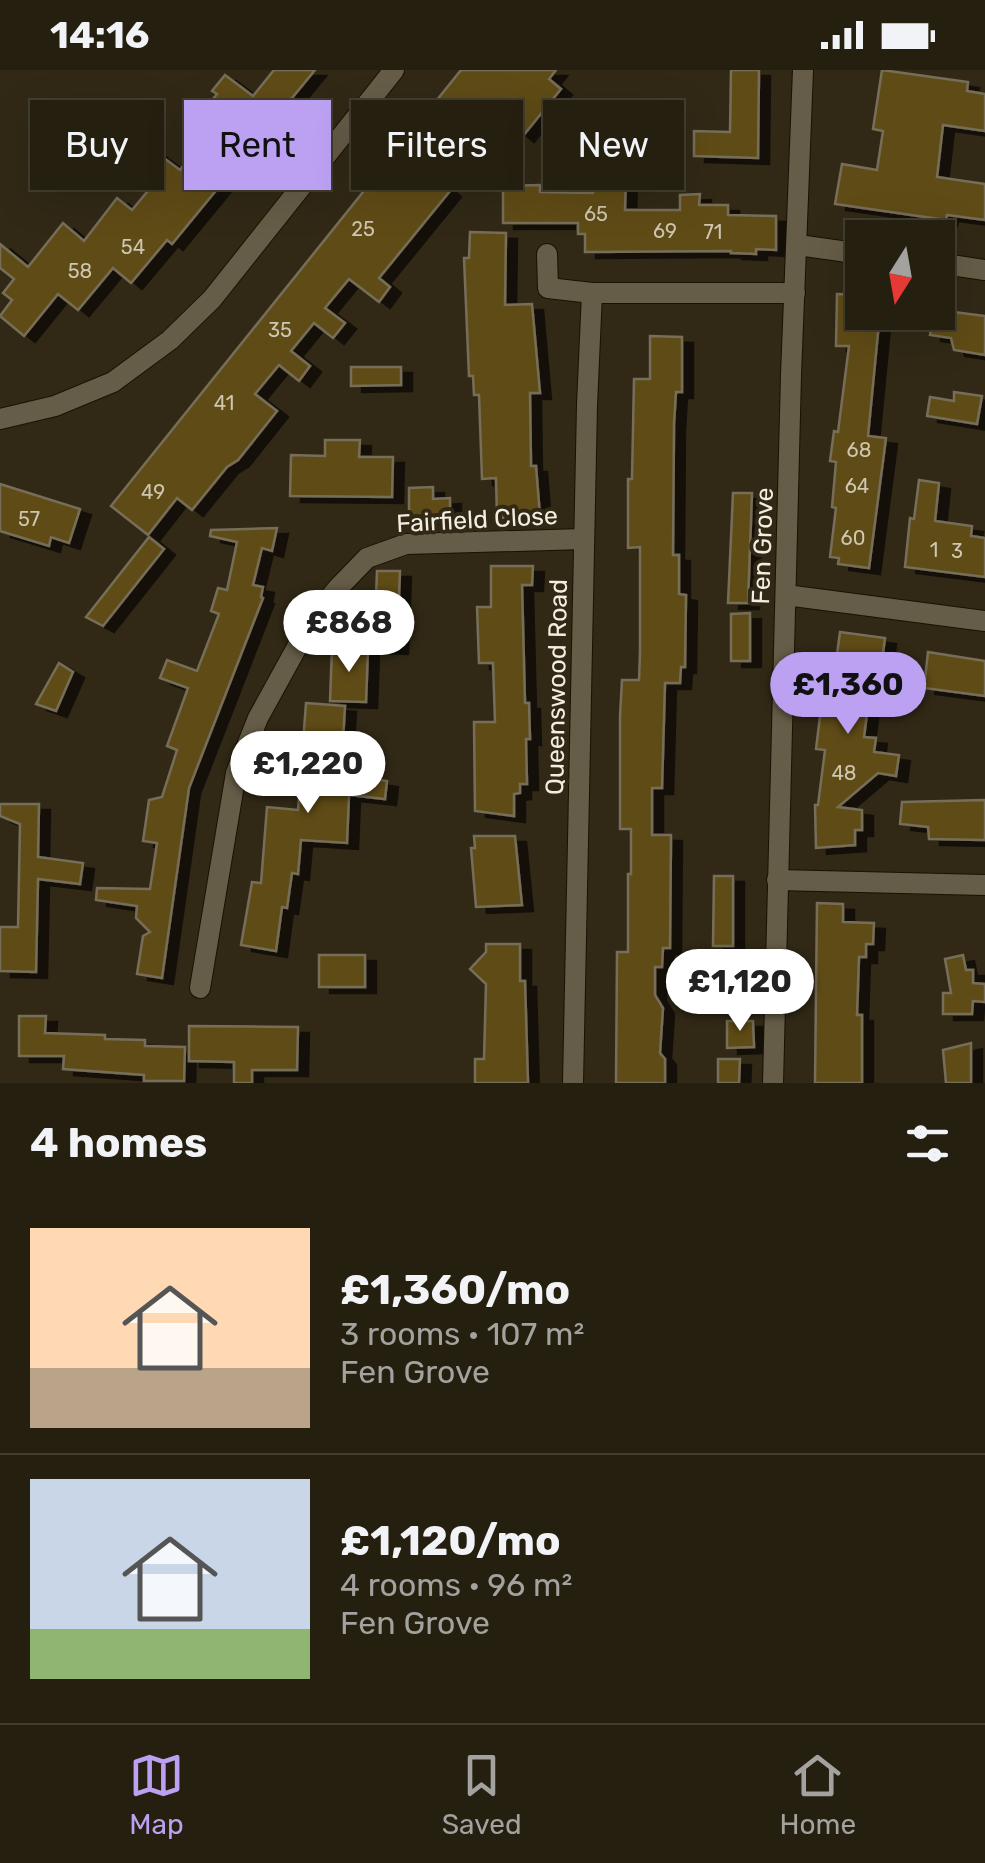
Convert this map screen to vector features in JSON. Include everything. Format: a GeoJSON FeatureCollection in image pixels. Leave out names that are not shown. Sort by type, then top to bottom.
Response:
{"type":"FeatureCollection","features":[{"type":"Feature","properties":{"kind":"street"},"geometry":{"type":"LineString","coordinates":[[0,419],[55,406],[113,382],[172,338],[212,299],[394,70]]}},
{"type":"Feature","properties":{"kind":"street","name":"Fen Grove"},"geometry":{"type":"LineString","coordinates":[[773,1083],[803,70]]}},
{"type":"Feature","properties":{"kind":"street"},"geometry":{"type":"LineString","coordinates":[[798,245],[845,252]]}},
{"type":"Feature","properties":{"kind":"street"},"geometry":{"type":"LineString","coordinates":[[548,254],[548,288],[592,293],[796,294]]}},
{"type":"Feature","properties":{"kind":"street"},"geometry":{"type":"LineString","coordinates":[[955,266],[985,270]]}},
{"type":"Feature","properties":{"kind":"street","name":"Queenswood Road"},"geometry":{"type":"LineString","coordinates":[[573,1083],[592,293]]}},
{"type":"Feature","properties":{"kind":"street","name":"Fairfield Close"},"geometry":{"type":"LineString","coordinates":[[200,988],[236,773],[258,718],[314,618],[338,588],[367,558],[406,544],[584,538]]}},
{"type":"Feature","properties":{"kind":"street"},"geometry":{"type":"LineString","coordinates":[[786,595],[985,620]]}},
{"type":"Feature","properties":{"kind":"street"},"geometry":{"type":"LineString","coordinates":[[777,880],[985,884]]}},
{"type":"Feature","properties":{"kind":"building"},"geometry":{"type":"Polygon","coordinates":[[[274,70],[315,70],[290,100],[212,100],[217,94],[212,91],[225,75],[253,96],[274,70]]]}},
{"type":"Feature","properties":{"kind":"building"},"geometry":{"type":"Polygon","coordinates":[[[461,70],[556,70],[549,79],[561,89],[552,100],[543,100],[543,111],[523,136],[523,100],[437,100],[461,70]]]}},
{"type":"Feature","properties":{"kind":"building"},"geometry":{"type":"Polygon","coordinates":[[[731,70],[759,70],[758,158],[694,156],[694,131],[730,132],[731,70]]]}},
{"type":"Feature","properties":{"kind":"building"},"geometry":{"type":"Polygon","coordinates":[[[882,70],[968,82],[967,91],[985,94],[985,131],[943,125],[937,177],[985,184],[985,220],[947,215],[946,220],[835,204],[842,164],[877,170],[883,131],[873,129],[882,70]]]}},
{"type":"Feature","properties":{"kind":"building"},"geometry":{"type":"Polygon","coordinates":[[[164,158],[180,170],[184,165],[184,190],[216,190],[172,244],[167,240],[131,283],[113,268],[78,310],[58,294],[24,336],[0,316],[12,300],[3,293],[14,279],[0,268],[0,244],[28,267],[63,223],[84,241],[117,198],[132,210],[149,190],[164,190],[164,158]]]}},
{"type":"Feature","properties":{"kind":"building"},"geometry":{"type":"Polygon","coordinates":[[[540,185],[540,192],[626,190],[625,210],[680,210],[680,195],[700,194],[699,205],[728,205],[728,215],[776,216],[776,250],[756,249],[756,254],[585,252],[585,234],[578,234],[578,223],[503,223],[503,190],[540,185]]]}},
{"type":"Feature","properties":{"kind":"building"},"geometry":{"type":"Polygon","coordinates":[[[365,190],[450,191],[379,278],[390,287],[379,302],[349,279],[325,308],[345,323],[333,338],[314,323],[291,351],[310,366],[299,381],[279,365],[255,394],[277,411],[192,510],[177,498],[148,535],[111,506],[365,190]]]}},
{"type":"Feature","properties":{"kind":"building"},"geometry":{"type":"Polygon","coordinates":[[[470,232],[506,233],[505,305],[532,304],[540,393],[530,393],[531,466],[536,466],[540,516],[497,518],[496,478],[482,479],[479,395],[474,395],[473,376],[469,376],[464,258],[469,258],[470,232]]]}},
{"type":"Feature","properties":{"kind":"building"},"geometry":{"type":"Polygon","coordinates":[[[837,294],[845,294],[845,330],[878,330],[868,436],[886,438],[869,568],[838,564],[839,558],[830,557],[836,462],[830,461],[834,431],[838,432],[849,346],[836,346],[837,294]]]}},
{"type":"Feature","properties":{"kind":"building"},"geometry":{"type":"Polygon","coordinates":[[[955,312],[985,316],[985,355],[954,350],[951,338],[930,335],[931,330],[955,330],[955,312]]]}},
{"type":"Feature","properties":{"kind":"building"},"geometry":{"type":"Polygon","coordinates":[[[650,336],[682,337],[682,392],[676,392],[674,424],[673,555],[679,555],[679,594],[686,595],[685,667],[681,667],[680,683],[665,683],[662,788],[652,788],[652,835],[671,835],[670,948],[663,948],[662,967],[655,967],[655,995],[663,1008],[660,1053],[665,1059],[665,1083],[616,1083],[617,952],[628,952],[631,874],[631,829],[620,829],[622,680],[639,680],[640,652],[640,547],[628,548],[628,479],[632,479],[634,379],[650,379],[650,336]]]}},
{"type":"Feature","properties":{"kind":"building"},"geometry":{"type":"Polygon","coordinates":[[[351,367],[401,367],[401,385],[351,386],[351,367]]]}},
{"type":"Feature","properties":{"kind":"building"},"geometry":{"type":"Polygon","coordinates":[[[954,392],[982,396],[977,424],[927,416],[930,397],[954,401],[954,392]]]}},
{"type":"Feature","properties":{"kind":"building"},"geometry":{"type":"Polygon","coordinates":[[[325,440],[360,440],[359,457],[393,457],[392,497],[290,496],[291,455],[325,456],[325,440]]]}},
{"type":"Feature","properties":{"kind":"building"},"geometry":{"type":"Polygon","coordinates":[[[919,480],[939,483],[935,521],[972,526],[971,536],[985,538],[985,577],[905,567],[919,480]]]}},
{"type":"Feature","properties":{"kind":"building"},"geometry":{"type":"Polygon","coordinates":[[[0,484],[80,509],[69,543],[51,537],[49,546],[0,531],[0,484]]]}},
{"type":"Feature","properties":{"kind":"building"},"geometry":{"type":"Polygon","coordinates":[[[433,487],[433,499],[450,498],[450,518],[409,520],[409,488],[433,487]]]}},
{"type":"Feature","properties":{"kind":"building"},"geometry":{"type":"Polygon","coordinates":[[[733,493],[752,493],[748,603],[728,603],[733,493]]]}},
{"type":"Feature","properties":{"kind":"building"},"geometry":{"type":"Polygon","coordinates":[[[277,528],[272,551],[262,548],[253,585],[263,587],[263,598],[189,788],[162,978],[137,974],[143,936],[150,932],[136,918],[137,906],[96,900],[97,888],[150,889],[157,843],[143,841],[149,800],[162,797],[177,750],[167,746],[188,688],[160,678],[167,660],[197,671],[219,614],[211,611],[218,588],[227,590],[237,542],[210,536],[211,530],[277,528]]]}},
{"type":"Feature","properties":{"kind":"building"},"geometry":{"type":"Polygon","coordinates":[[[149,537],[164,549],[103,626],[86,617],[149,537]]]}},
{"type":"Feature","properties":{"kind":"building"},"geometry":{"type":"Polygon","coordinates":[[[491,566],[533,566],[532,585],[522,585],[525,703],[529,703],[530,739],[526,739],[527,784],[520,784],[520,793],[514,794],[514,816],[475,811],[474,722],[495,722],[493,663],[479,663],[477,607],[491,607],[491,566]]]}},
{"type":"Feature","properties":{"kind":"building"},"geometry":{"type":"Polygon","coordinates":[[[377,571],[400,571],[397,648],[374,647],[377,571]]]}},
{"type":"Feature","properties":{"kind":"building"},"geometry":{"type":"Polygon","coordinates":[[[750,613],[750,661],[731,661],[731,614],[750,613]]]}},
{"type":"Feature","properties":{"kind":"building"},"geometry":{"type":"Polygon","coordinates":[[[840,632],[885,638],[878,691],[870,690],[864,737],[876,738],[874,752],[899,755],[896,776],[878,773],[838,807],[862,810],[862,830],[855,830],[855,845],[816,848],[815,805],[825,750],[816,749],[822,700],[816,699],[819,668],[835,669],[840,632]]]}},
{"type":"Feature","properties":{"kind":"building"},"geometry":{"type":"Polygon","coordinates":[[[332,648],[368,650],[366,702],[330,701],[332,648]]]}},
{"type":"Feature","properties":{"kind":"building"},"geometry":{"type":"Polygon","coordinates":[[[928,652],[985,661],[985,696],[924,688],[928,652]]]}},
{"type":"Feature","properties":{"kind":"building"},"geometry":{"type":"Polygon","coordinates":[[[59,663],[73,672],[56,711],[36,704],[59,663]]]}},
{"type":"Feature","properties":{"kind":"building"},"geometry":{"type":"Polygon","coordinates":[[[306,703],[345,706],[343,740],[368,742],[365,778],[387,781],[385,799],[349,795],[347,843],[301,840],[298,874],[292,873],[287,908],[282,907],[276,951],[241,945],[252,882],[261,883],[267,807],[298,810],[306,703]]]}},
{"type":"Feature","properties":{"kind":"building"},"geometry":{"type":"Polygon","coordinates":[[[985,800],[985,840],[929,839],[928,827],[900,824],[902,802],[985,800]]]}},
{"type":"Feature","properties":{"kind":"building"},"geometry":{"type":"Polygon","coordinates":[[[0,804],[39,804],[38,857],[83,863],[80,884],[38,879],[36,972],[0,971],[0,927],[18,927],[20,824],[0,816],[0,804]]]}},
{"type":"Feature","properties":{"kind":"building"},"geometry":{"type":"Polygon","coordinates":[[[474,836],[515,836],[522,905],[476,907],[471,848],[475,848],[474,836]]]}},
{"type":"Feature","properties":{"kind":"building"},"geometry":{"type":"Polygon","coordinates":[[[714,876],[733,876],[733,946],[713,946],[714,876]]]}},
{"type":"Feature","properties":{"kind":"building"},"geometry":{"type":"Polygon","coordinates":[[[817,903],[843,904],[843,922],[874,923],[873,944],[866,944],[866,957],[859,957],[857,1015],[862,1015],[862,1083],[815,1083],[817,903]]]}},
{"type":"Feature","properties":{"kind":"building"},"geometry":{"type":"Polygon","coordinates":[[[486,944],[520,944],[528,1083],[475,1083],[475,1059],[484,1059],[486,984],[470,969],[486,952],[486,944]]]}},
{"type":"Feature","properties":{"kind":"building"},"geometry":{"type":"Polygon","coordinates":[[[319,955],[365,955],[365,987],[319,987],[319,955]]]}},
{"type":"Feature","properties":{"kind":"building"},"geometry":{"type":"Polygon","coordinates":[[[963,955],[966,970],[973,970],[973,983],[985,984],[985,1002],[973,1001],[972,1014],[943,1014],[943,993],[951,993],[945,959],[963,955]]]}},
{"type":"Feature","properties":{"kind":"building"},"geometry":{"type":"Polygon","coordinates":[[[19,1016],[46,1016],[45,1033],[105,1035],[105,1039],[145,1040],[145,1046],[185,1047],[184,1081],[144,1081],[144,1075],[63,1069],[64,1056],[19,1056],[19,1016]]]}},
{"type":"Feature","properties":{"kind":"building"},"geometry":{"type":"Polygon","coordinates":[[[727,1021],[753,1021],[754,1047],[727,1048],[727,1021]]]}},
{"type":"Feature","properties":{"kind":"building"},"geometry":{"type":"Polygon","coordinates":[[[189,1026],[298,1027],[297,1070],[252,1070],[252,1083],[234,1083],[234,1062],[189,1061],[189,1026]]]}},
{"type":"Feature","properties":{"kind":"building"},"geometry":{"type":"Polygon","coordinates":[[[971,1043],[971,1083],[946,1083],[943,1050],[971,1043]]]}},
{"type":"Feature","properties":{"kind":"building"},"geometry":{"type":"Polygon","coordinates":[[[718,1059],[740,1059],[739,1083],[718,1083],[718,1059]]]}}]}
